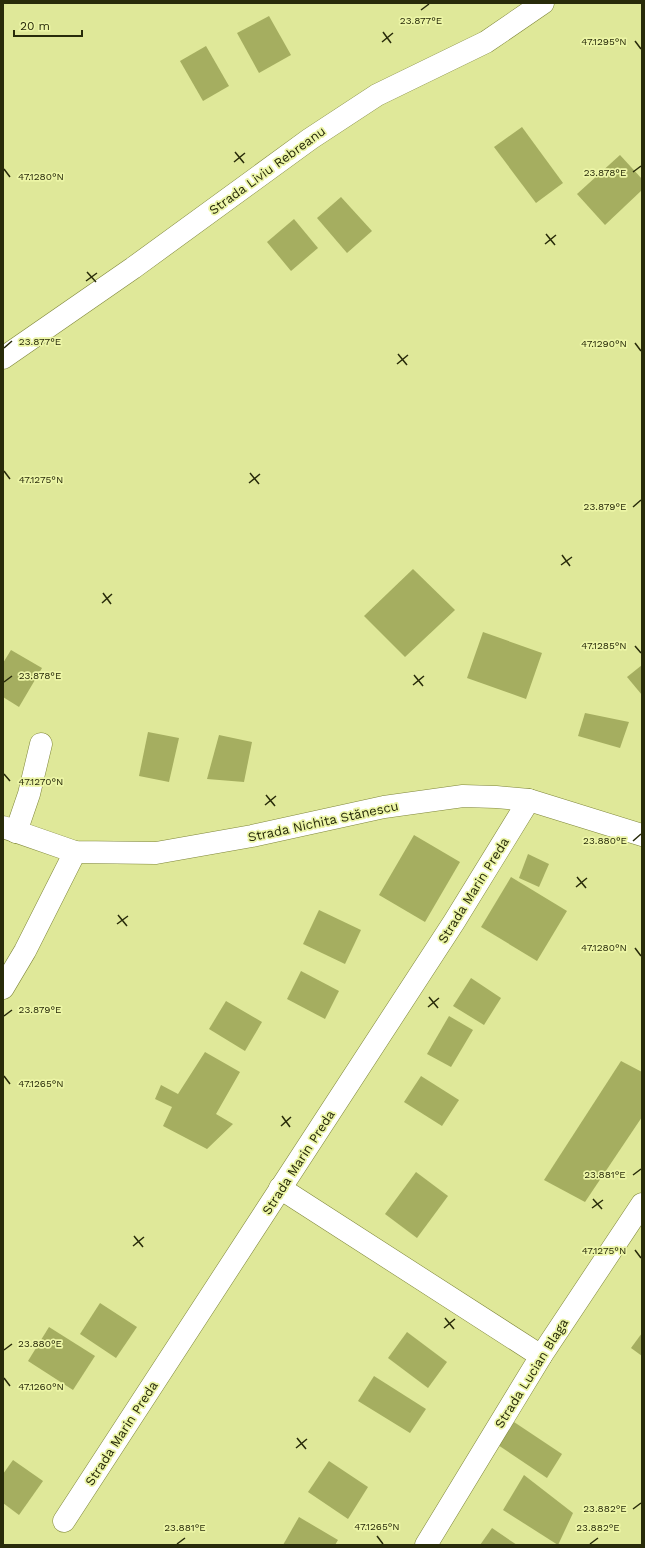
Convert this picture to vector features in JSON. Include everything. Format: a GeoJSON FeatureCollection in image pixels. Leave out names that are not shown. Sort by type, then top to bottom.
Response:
{"type":"FeatureCollection","features":[{"type":"Feature","properties":{"kind":"street","name":"Strada Liviu Rebreanu"},"geometry":{"type":"LineString","coordinates":[[3,358],[133,268],[316,134],[377,95],[486,42],[543,3]]}},
{"type":"Feature","properties":{"kind":"street"},"geometry":{"type":"LineString","coordinates":[[9,829],[29,794],[41,744]]}},
{"type":"Feature","properties":{"kind":"street","name":"Strada Nichita Stănescu"},"geometry":{"type":"LineString","coordinates":[[9,829],[75,852],[156,853],[252,836],[384,807],[463,796],[528,800],[642,835]]}},
{"type":"Feature","properties":{"kind":"street","name":"Strada Marin Preda"},"geometry":{"type":"LineString","coordinates":[[64,1522],[454,922],[528,800]]}},
{"type":"Feature","properties":{"kind":"street"},"geometry":{"type":"LineString","coordinates":[[3,988],[24,951],[75,852]]}},
{"type":"Feature","properties":{"kind":"street"},"geometry":{"type":"LineString","coordinates":[[280,1188],[541,1356]]}},
{"type":"Feature","properties":{"kind":"street","name":"Strada Lucian Blaga"},"geometry":{"type":"LineString","coordinates":[[426,1545],[541,1356],[642,1204]]}},
{"type":"Feature","properties":{"kind":"building"},"geometry":{"type":"Polygon","coordinates":[[[269,16],[291,55],[259,73],[237,33],[269,16]]]}},
{"type":"Feature","properties":{"kind":"building"},"geometry":{"type":"Polygon","coordinates":[[[206,46],[229,86],[203,101],[180,61],[206,46]]]}},
{"type":"Feature","properties":{"kind":"building"},"geometry":{"type":"Polygon","coordinates":[[[522,127],[563,183],[536,203],[494,147],[522,127]]]}},
{"type":"Feature","properties":{"kind":"building"},"geometry":{"type":"Polygon","coordinates":[[[620,155],[642,179],[642,190],[605,225],[577,194],[620,155]]]}},
{"type":"Feature","properties":{"kind":"building"},"geometry":{"type":"Polygon","coordinates":[[[341,197],[372,231],[347,253],[317,218],[341,197]]]}},
{"type":"Feature","properties":{"kind":"building"},"geometry":{"type":"Polygon","coordinates":[[[294,219],[318,248],[291,271],[267,242],[294,219]]]}},
{"type":"Feature","properties":{"kind":"building"},"geometry":{"type":"Polygon","coordinates":[[[413,569],[455,610],[405,657],[364,616],[413,569]]]}},
{"type":"Feature","properties":{"kind":"building"},"geometry":{"type":"Polygon","coordinates":[[[483,632],[542,653],[526,699],[467,678],[483,632]]]}},
{"type":"Feature","properties":{"kind":"building"},"geometry":{"type":"Polygon","coordinates":[[[11,650],[42,668],[19,707],[3,697],[3,663],[11,650]]]}},
{"type":"Feature","properties":{"kind":"building"},"geometry":{"type":"Polygon","coordinates":[[[642,665],[642,695],[627,677],[642,665]]]}},
{"type":"Feature","properties":{"kind":"building"},"geometry":{"type":"Polygon","coordinates":[[[585,713],[629,722],[620,748],[578,736],[585,713]]]}},
{"type":"Feature","properties":{"kind":"building"},"geometry":{"type":"Polygon","coordinates":[[[148,732],[179,738],[169,782],[139,776],[148,732]]]}},
{"type":"Feature","properties":{"kind":"building"},"geometry":{"type":"Polygon","coordinates":[[[219,735],[252,742],[244,782],[207,779],[219,735]]]}},
{"type":"Feature","properties":{"kind":"building"},"geometry":{"type":"Polygon","coordinates":[[[414,835],[460,862],[425,922],[379,895],[414,835]]]}},
{"type":"Feature","properties":{"kind":"building"},"geometry":{"type":"Polygon","coordinates":[[[528,854],[549,864],[539,887],[519,878],[528,854]]]}},
{"type":"Feature","properties":{"kind":"building"},"geometry":{"type":"Polygon","coordinates":[[[511,877],[567,911],[537,961],[481,927],[511,877]]]}},
{"type":"Feature","properties":{"kind":"building"},"geometry":{"type":"Polygon","coordinates":[[[319,910],[361,930],[345,964],[303,944],[319,910]]]}},
{"type":"Feature","properties":{"kind":"building"},"geometry":{"type":"Polygon","coordinates":[[[301,971],[339,991],[325,1019],[287,999],[301,971]]]}},
{"type":"Feature","properties":{"kind":"building"},"geometry":{"type":"Polygon","coordinates":[[[471,978],[501,998],[484,1025],[453,1006],[471,978]]]}},
{"type":"Feature","properties":{"kind":"building"},"geometry":{"type":"Polygon","coordinates":[[[226,1001],[262,1022],[245,1051],[209,1029],[226,1001]]]}},
{"type":"Feature","properties":{"kind":"building"},"geometry":{"type":"Polygon","coordinates":[[[449,1016],[473,1030],[451,1067],[427,1054],[449,1016]]]}},
{"type":"Feature","properties":{"kind":"building"},"geometry":{"type":"Polygon","coordinates":[[[205,1052],[240,1072],[216,1114],[233,1124],[207,1149],[163,1126],[172,1107],[155,1099],[161,1085],[178,1094],[205,1052]]]}},
{"type":"Feature","properties":{"kind":"building"},"geometry":{"type":"Polygon","coordinates":[[[621,1061],[642,1072],[642,1117],[585,1202],[544,1180],[621,1061]]]}},
{"type":"Feature","properties":{"kind":"building"},"geometry":{"type":"Polygon","coordinates":[[[421,1076],[459,1100],[442,1126],[404,1102],[421,1076]]]}},
{"type":"Feature","properties":{"kind":"building"},"geometry":{"type":"Polygon","coordinates":[[[416,1172],[448,1196],[417,1238],[385,1214],[416,1172]]]}},
{"type":"Feature","properties":{"kind":"building"},"geometry":{"type":"Polygon","coordinates":[[[100,1303],[137,1327],[116,1358],[80,1334],[100,1303]]]}},
{"type":"Feature","properties":{"kind":"building"},"geometry":{"type":"Polygon","coordinates":[[[49,1327],[95,1356],[73,1390],[28,1361],[49,1327]]]}},
{"type":"Feature","properties":{"kind":"building"},"geometry":{"type":"Polygon","coordinates":[[[407,1332],[447,1362],[428,1388],[388,1358],[407,1332]]]}},
{"type":"Feature","properties":{"kind":"building"},"geometry":{"type":"Polygon","coordinates":[[[642,1333],[642,1356],[631,1348],[642,1333]]]}},
{"type":"Feature","properties":{"kind":"building"},"geometry":{"type":"Polygon","coordinates":[[[374,1376],[426,1409],[410,1433],[358,1401],[374,1376]]]}},
{"type":"Feature","properties":{"kind":"building"},"geometry":{"type":"Polygon","coordinates":[[[514,1422],[562,1454],[547,1478],[498,1445],[514,1422]]]}},
{"type":"Feature","properties":{"kind":"building"},"geometry":{"type":"Polygon","coordinates":[[[13,1460],[43,1481],[19,1515],[3,1503],[3,1474],[13,1460]]]}},
{"type":"Feature","properties":{"kind":"building"},"geometry":{"type":"Polygon","coordinates":[[[329,1461],[368,1487],[348,1519],[308,1492],[329,1461]]]}},
{"type":"Feature","properties":{"kind":"building"},"geometry":{"type":"Polygon","coordinates":[[[524,1475],[573,1513],[558,1545],[503,1510],[524,1475]]]}},
{"type":"Feature","properties":{"kind":"building"},"geometry":{"type":"Polygon","coordinates":[[[299,1517],[338,1540],[335,1545],[283,1545],[299,1517]]]}},
{"type":"Feature","properties":{"kind":"building"},"geometry":{"type":"Polygon","coordinates":[[[492,1528],[517,1545],[480,1545],[492,1528]]]}}]}
